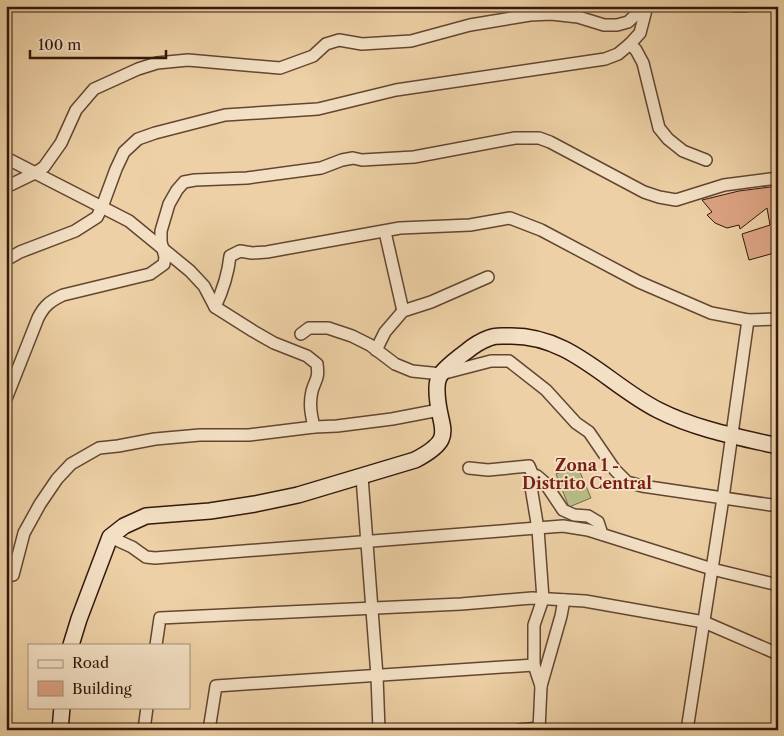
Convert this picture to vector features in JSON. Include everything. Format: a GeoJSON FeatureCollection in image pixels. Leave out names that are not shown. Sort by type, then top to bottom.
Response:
{"type":"FeatureCollection","features":[{"type":"Feature","properties":{"kind":"street"},"geometry":{"type":"LineString","coordinates":[[551,14],[579,6]]}},
{"type":"Feature","properties":{"kind":"street"},"geometry":{"type":"LineString","coordinates":[[6,187],[44,167],[60,143],[76,110],[94,89],[138,69],[157,63],[188,60],[280,68],[313,56],[326,44],[339,40],[362,44],[411,41],[470,25],[514,17],[551,14],[578,17],[604,25],[617,25],[628,22],[646,6]]}},
{"type":"Feature","properties":{"kind":"street"},"geometry":{"type":"LineString","coordinates":[[6,260],[20,252],[75,231],[97,217],[124,152],[138,139],[225,115],[318,109],[396,90],[605,59],[618,54],[640,33],[646,6]]}},
{"type":"Feature","properties":{"kind":"street"},"geometry":{"type":"LineString","coordinates":[[736,6],[745,6]]}},
{"type":"Feature","properties":{"kind":"street"},"geometry":{"type":"LineString","coordinates":[[630,44],[636,50],[643,63],[659,128],[668,139],[683,151],[706,160]]}},
{"type":"Feature","properties":{"kind":"street"},"geometry":{"type":"LineString","coordinates":[[6,399],[38,318],[44,307],[51,300],[63,295],[150,274],[164,264],[165,257],[161,242],[161,231],[169,204],[184,182],[247,178],[321,168],[353,158],[362,160],[414,157],[515,138],[538,138],[550,142],[644,192],[676,200],[724,185],[778,178]]}},
{"type":"Feature","properties":{"kind":"street"},"geometry":{"type":"LineString","coordinates":[[6,158],[129,221],[190,271],[204,286],[215,307],[274,343],[307,356],[316,364],[319,376],[312,391],[310,410],[314,427]]}},
{"type":"Feature","properties":{"kind":"street"},"geometry":{"type":"LineString","coordinates":[[215,307],[225,286],[230,256],[240,250],[252,253],[267,252],[400,228],[470,225],[510,218],[541,230],[639,282],[711,313],[748,320],[778,319]]}},
{"type":"Feature","properties":{"kind":"street"},"geometry":{"type":"LineString","coordinates":[[385,232],[403,311]]}},
{"type":"Feature","properties":{"kind":"street"},"geometry":{"type":"LineString","coordinates":[[376,350],[385,332],[403,311],[431,302],[488,277]]}},
{"type":"Feature","properties":{"kind":"street"},"geometry":{"type":"LineString","coordinates":[[687,730],[724,498],[748,320]]}},
{"type":"Feature","properties":{"kind":"street"},"geometry":{"type":"LineString","coordinates":[[301,334],[309,328],[328,328],[352,336],[395,364],[412,371],[441,374],[491,361],[509,361],[546,390],[576,422],[589,432],[615,470],[627,482],[642,486],[778,506]]}},
{"type":"Feature","properties":{"kind":"street"},"geometry":{"type":"LineString","coordinates":[[71,644],[110,538],[124,526],[146,516],[202,512],[298,495],[415,460],[432,451],[441,441],[444,430],[439,410],[437,382],[441,374],[468,350],[491,337],[516,336],[540,340],[568,350],[656,409],[677,419],[732,436],[778,446]]}},
{"type":"Feature","properties":{"kind":"street"},"geometry":{"type":"LineString","coordinates":[[14,575],[24,534],[57,479],[71,464],[99,448],[155,439],[249,435],[337,426],[392,419],[439,410]]}},
{"type":"Feature","properties":{"kind":"street"},"geometry":{"type":"LineString","coordinates":[[469,468],[488,470],[529,466],[534,478]]}},
{"type":"Feature","properties":{"kind":"street"},"geometry":{"type":"LineString","coordinates":[[534,478],[537,476],[545,483],[563,510],[574,515],[588,516],[598,522],[602,534]]}},
{"type":"Feature","properties":{"kind":"street"},"geometry":{"type":"LineString","coordinates":[[362,477],[377,676],[379,730]]}},
{"type":"Feature","properties":{"kind":"street"},"geometry":{"type":"LineString","coordinates":[[534,478],[531,480],[531,487],[538,528],[543,599],[534,625],[534,665],[541,686]]}},
{"type":"Feature","properties":{"kind":"street"},"geometry":{"type":"LineString","coordinates":[[110,538],[132,547],[146,557],[155,558],[563,526],[588,530],[712,569],[778,585]]}},
{"type":"Feature","properties":{"kind":"street"},"geometry":{"type":"LineString","coordinates":[[156,644],[160,618],[372,609],[532,598],[585,601],[704,622],[778,654]]}},
{"type":"Feature","properties":{"kind":"street"},"geometry":{"type":"LineString","coordinates":[[519,730],[539,729],[541,686],[562,616],[564,600]]}},
{"type":"Feature","properties":{"kind":"street"},"geometry":{"type":"LineString","coordinates":[[209,730],[216,686],[534,665]]}},
{"type":"Feature","properties":{"kind":"street"},"geometry":{"type":"LineString","coordinates":[[60,730],[62,708]]}},
{"type":"Feature","properties":{"kind":"street"},"geometry":{"type":"LineString","coordinates":[[144,730],[147,708]]}},
{"type":"Feature","properties":{"kind":"green space"},"geometry":{"type":"Polygon","coordinates":[[[577,465],[591,498],[569,507],[556,474],[577,465]]]}},
{"type":"Feature","properties":{"kind":"building"},"geometry":{"type":"Polygon","coordinates":[[[778,186],[778,252],[749,260],[742,234],[770,225],[767,208],[740,229],[739,225],[727,228],[715,223],[707,215],[712,212],[702,200],[739,191],[778,186]]]}},
{"type":"Feature","properties":{"kind":"district","name":"Zona 1 - Distrito Central"},"geometry":{"type":"Point","coordinates":[587,474]}}]}
